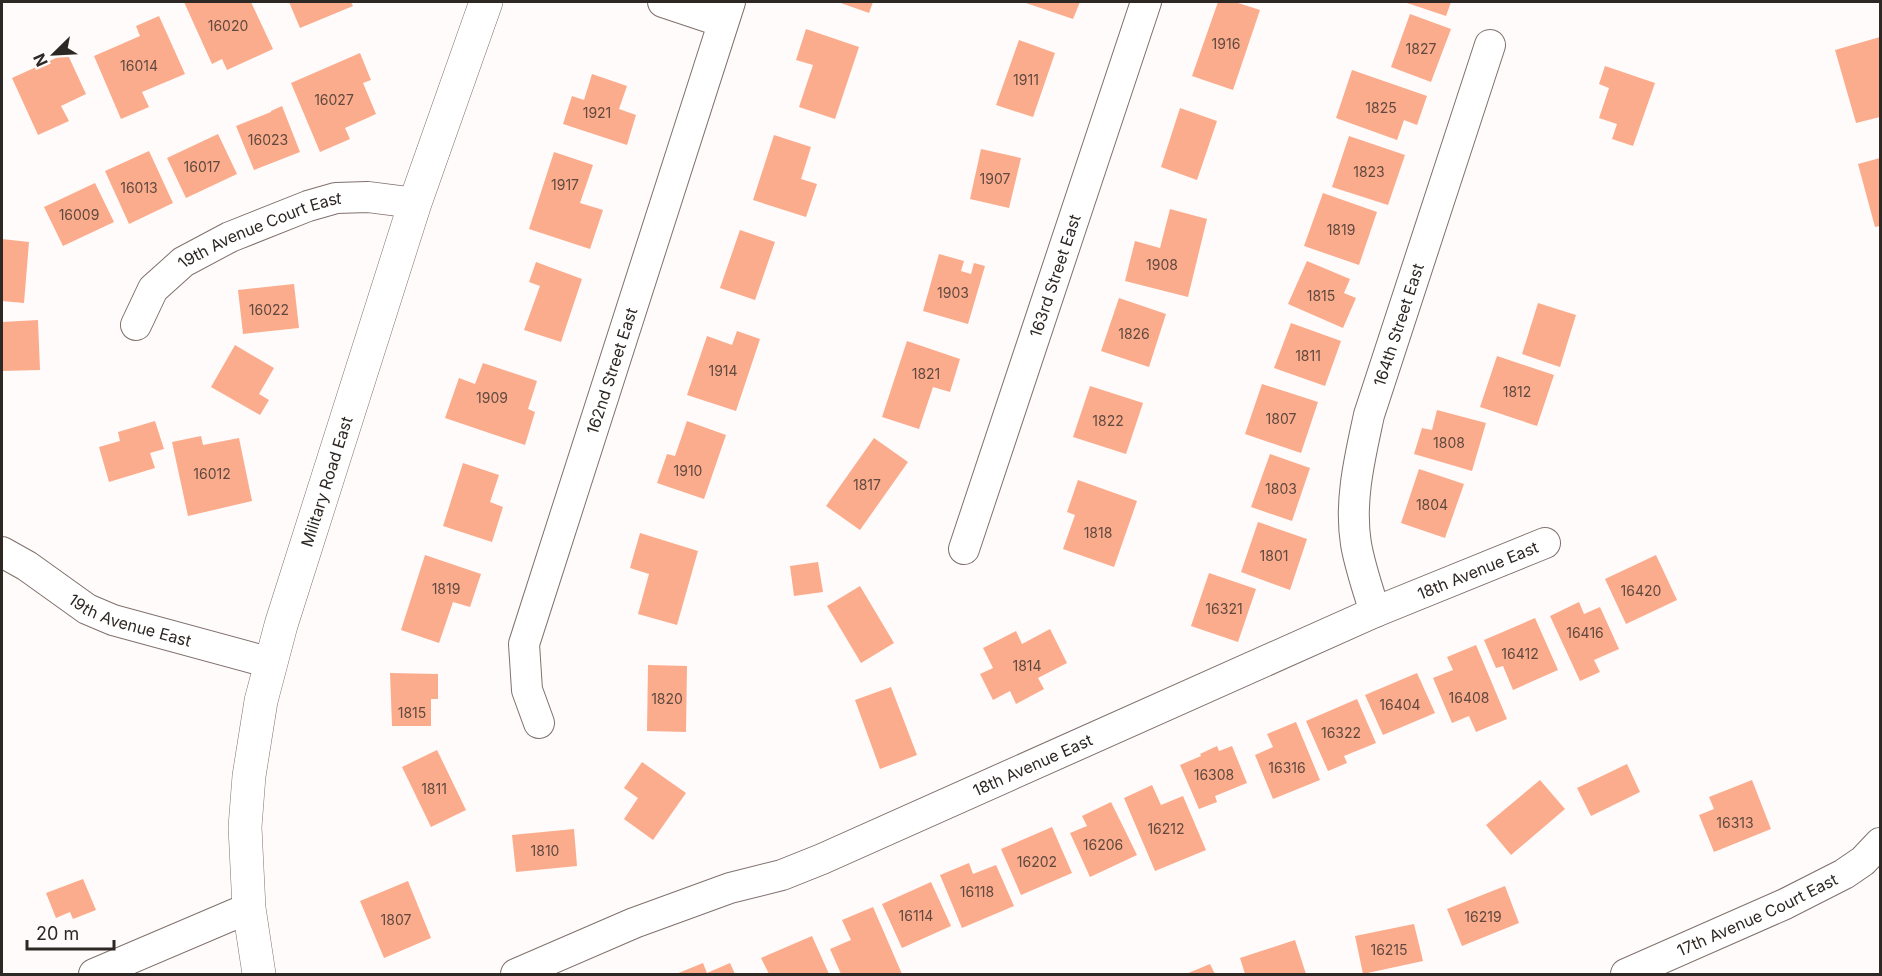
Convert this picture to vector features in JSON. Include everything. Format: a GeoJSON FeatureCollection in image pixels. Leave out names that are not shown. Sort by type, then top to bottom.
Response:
{"type":"FeatureCollection","features":[{"type":"Feature","properties":{"kind":"street","name":"Military Road East"},"geometry":{"type":"LineString","coordinates":[[259,975],[249,908],[245,826],[249,776],[261,701],[281,625],[416,203],[486,2]]}},
{"type":"Feature","properties":{"kind":"street"},"geometry":{"type":"LineString","coordinates":[[663,2],[727,12]]}},
{"type":"Feature","properties":{"kind":"street","name":"163rd Street East"},"geometry":{"type":"LineString","coordinates":[[964,549],[1146,2]]}},
{"type":"Feature","properties":{"kind":"street","name":"162nd Street East"},"geometry":{"type":"LineString","coordinates":[[539,723],[527,690],[524,644],[727,12]]}},
{"type":"Feature","properties":{"kind":"street","name":"164th Street East"},"geometry":{"type":"LineString","coordinates":[[1375,612],[1356,543],[1354,500],[1358,465],[1369,415],[1490,45]]}},
{"type":"Feature","properties":{"kind":"street","name":"19th Avenue Court East"},"geometry":{"type":"LineString","coordinates":[[136,325],[153,289],[183,262],[230,237],[308,206],[336,198],[368,197],[416,203]]}},
{"type":"Feature","properties":{"kind":"street","name":"18th Avenue East"},"geometry":{"type":"LineString","coordinates":[[516,975],[634,923],[730,888],[782,875],[822,859],[1375,612],[1545,543]]}},
{"type":"Feature","properties":{"kind":"street","name":"19th Avenue East"},"geometry":{"type":"LineString","coordinates":[[2,552],[27,566],[96,613],[113,620],[271,663]]}},
{"type":"Feature","properties":{"kind":"street","name":"17th Avenue Court East"},"geometry":{"type":"LineString","coordinates":[[1626,975],[1785,904],[1844,874],[1863,861],[1881,843]]}},
{"type":"Feature","properties":{"kind":"street"},"geometry":{"type":"LineString","coordinates":[[93,975],[249,908]]}},
{"type":"Feature","properties":{"kind":"building"},"geometry":{"type":"Polygon","coordinates":[[[184,2],[251,2],[273,49],[227,70],[222,59],[212,64],[184,2]]]}},
{"type":"Feature","properties":{"kind":"building"},"geometry":{"type":"Polygon","coordinates":[[[289,2],[351,2],[353,6],[300,28],[289,2]]]}},
{"type":"Feature","properties":{"kind":"building"},"geometry":{"type":"Polygon","coordinates":[[[838,2],[873,2],[869,13],[838,2]]]}},
{"type":"Feature","properties":{"kind":"building"},"geometry":{"type":"Polygon","coordinates":[[[1023,2],[1080,2],[1073,19],[1023,2]]]}},
{"type":"Feature","properties":{"kind":"building"},"geometry":{"type":"Polygon","coordinates":[[[1218,2],[1235,2],[1260,10],[1233,90],[1192,76],[1218,2]]]}},
{"type":"Feature","properties":{"kind":"building"},"geometry":{"type":"Polygon","coordinates":[[[1404,2],[1451,2],[1446,16],[1404,2]]]}},
{"type":"Feature","properties":{"kind":"building"},"geometry":{"type":"Polygon","coordinates":[[[1410,14],[1451,29],[1431,82],[1391,67],[1410,14]]]}},
{"type":"Feature","properties":{"kind":"building"},"geometry":{"type":"Polygon","coordinates":[[[159,16],[185,74],[142,92],[149,107],[121,119],[94,56],[140,36],[136,26],[159,16]]]}},
{"type":"Feature","properties":{"kind":"building"},"geometry":{"type":"Polygon","coordinates":[[[806,29],[859,47],[835,119],[799,107],[813,65],[796,60],[806,29]]]}},
{"type":"Feature","properties":{"kind":"building"},"geometry":{"type":"Polygon","coordinates":[[[1880,37],[1880,117],[1856,123],[1835,50],[1880,37]]]}},
{"type":"Feature","properties":{"kind":"building"},"geometry":{"type":"Polygon","coordinates":[[[1019,40],[1055,53],[1033,117],[996,105],[1019,40]]]}},
{"type":"Feature","properties":{"kind":"building"},"geometry":{"type":"Polygon","coordinates":[[[67,53],[86,94],[61,106],[69,121],[38,135],[12,78],[67,53]]]}},
{"type":"Feature","properties":{"kind":"building"},"geometry":{"type":"Polygon","coordinates":[[[360,53],[371,80],[363,83],[376,114],[345,128],[350,139],[320,152],[291,83],[360,53]]]}},
{"type":"Feature","properties":{"kind":"building"},"geometry":{"type":"Polygon","coordinates":[[[1605,66],[1655,83],[1633,146],[1612,139],[1617,124],[1599,118],[1609,88],[1599,84],[1605,66]]]}},
{"type":"Feature","properties":{"kind":"building"},"geometry":{"type":"Polygon","coordinates":[[[1352,70],[1427,96],[1417,125],[1404,120],[1397,140],[1336,118],[1352,70]]]}},
{"type":"Feature","properties":{"kind":"building"},"geometry":{"type":"Polygon","coordinates":[[[592,74],[627,86],[619,109],[636,115],[627,145],[563,124],[572,96],[584,100],[592,74]]]}},
{"type":"Feature","properties":{"kind":"building"},"geometry":{"type":"Polygon","coordinates":[[[282,106],[300,152],[254,170],[236,126],[282,106]]]}},
{"type":"Feature","properties":{"kind":"building"},"geometry":{"type":"Polygon","coordinates":[[[1180,108],[1217,121],[1197,180],[1161,167],[1180,108]]]}},
{"type":"Feature","properties":{"kind":"building"},"geometry":{"type":"Polygon","coordinates":[[[218,134],[237,174],[186,198],[167,158],[218,134]]]}},
{"type":"Feature","properties":{"kind":"building"},"geometry":{"type":"Polygon","coordinates":[[[774,135],[811,147],[801,179],[817,184],[806,217],[753,200],[774,135]]]}},
{"type":"Feature","properties":{"kind":"building"},"geometry":{"type":"Polygon","coordinates":[[[1349,136],[1405,155],[1388,205],[1332,187],[1349,136]]]}},
{"type":"Feature","properties":{"kind":"building"},"geometry":{"type":"Polygon","coordinates":[[[981,149],[1021,158],[1009,208],[970,199],[981,149]]]}},
{"type":"Feature","properties":{"kind":"building"},"geometry":{"type":"Polygon","coordinates":[[[149,151],[173,203],[129,224],[105,171],[149,151]]]}},
{"type":"Feature","properties":{"kind":"building"},"geometry":{"type":"Polygon","coordinates":[[[554,152],[593,165],[580,203],[603,210],[590,249],[529,229],[554,152]]]}},
{"type":"Feature","properties":{"kind":"building"},"geometry":{"type":"Polygon","coordinates":[[[1880,158],[1880,226],[1875,227],[1858,164],[1880,158]]]}},
{"type":"Feature","properties":{"kind":"building"},"geometry":{"type":"Polygon","coordinates":[[[95,183],[114,222],[63,246],[44,207],[95,183]]]}},
{"type":"Feature","properties":{"kind":"building"},"geometry":{"type":"Polygon","coordinates":[[[1323,193],[1377,212],[1359,265],[1304,246],[1323,193]]]}},
{"type":"Feature","properties":{"kind":"building"},"geometry":{"type":"Polygon","coordinates":[[[1170,209],[1207,219],[1188,297],[1125,281],[1135,241],[1160,248],[1170,209]]]}},
{"type":"Feature","properties":{"kind":"building"},"geometry":{"type":"Polygon","coordinates":[[[740,230],[775,242],[755,300],[720,288],[740,230]]]}},
{"type":"Feature","properties":{"kind":"building"},"geometry":{"type":"Polygon","coordinates":[[[2,239],[29,242],[24,303],[2,301],[2,239]]]}},
{"type":"Feature","properties":{"kind":"building"},"geometry":{"type":"Polygon","coordinates":[[[939,254],[964,261],[961,271],[971,274],[974,263],[985,266],[968,324],[923,311],[939,254]]]}},
{"type":"Feature","properties":{"kind":"building"},"geometry":{"type":"Polygon","coordinates":[[[1307,261],[1350,279],[1344,293],[1356,298],[1343,328],[1288,304],[1307,261]]]}},
{"type":"Feature","properties":{"kind":"building"},"geometry":{"type":"Polygon","coordinates":[[[536,262],[582,279],[561,342],[524,330],[540,286],[529,282],[536,262]]]}},
{"type":"Feature","properties":{"kind":"building"},"geometry":{"type":"Polygon","coordinates":[[[294,284],[299,328],[243,334],[238,290],[294,284]]]}},
{"type":"Feature","properties":{"kind":"building"},"geometry":{"type":"Polygon","coordinates":[[[1119,298],[1166,314],[1149,367],[1101,351],[1119,298]]]}},
{"type":"Feature","properties":{"kind":"building"},"geometry":{"type":"Polygon","coordinates":[[[1538,303],[1576,315],[1560,367],[1522,354],[1538,303]]]}},
{"type":"Feature","properties":{"kind":"building"},"geometry":{"type":"Polygon","coordinates":[[[38,320],[40,370],[2,371],[2,322],[38,320]]]}},
{"type":"Feature","properties":{"kind":"building"},"geometry":{"type":"Polygon","coordinates":[[[1291,323],[1341,341],[1325,386],[1274,368],[1291,323]]]}},
{"type":"Feature","properties":{"kind":"building"},"geometry":{"type":"Polygon","coordinates":[[[737,331],[760,339],[736,411],[687,395],[707,336],[732,345],[737,331]]]}},
{"type":"Feature","properties":{"kind":"building"},"geometry":{"type":"Polygon","coordinates":[[[907,341],[960,359],[950,392],[933,387],[919,429],[882,417],[907,341]]]}},
{"type":"Feature","properties":{"kind":"building"},"geometry":{"type":"Polygon","coordinates":[[[235,345],[274,368],[259,394],[269,400],[260,415],[211,387],[235,345]]]}},
{"type":"Feature","properties":{"kind":"building"},"geometry":{"type":"Polygon","coordinates":[[[1497,356],[1554,375],[1537,426],[1480,407],[1497,356]]]}},
{"type":"Feature","properties":{"kind":"building"},"geometry":{"type":"Polygon","coordinates":[[[483,363],[537,381],[528,409],[535,412],[525,445],[445,418],[459,378],[475,384],[483,363]]]}},
{"type":"Feature","properties":{"kind":"building"},"geometry":{"type":"Polygon","coordinates":[[[1262,384],[1318,402],[1301,453],[1245,434],[1262,384]]]}},
{"type":"Feature","properties":{"kind":"building"},"geometry":{"type":"Polygon","coordinates":[[[1090,386],[1143,403],[1126,454],[1073,437],[1090,386]]]}},
{"type":"Feature","properties":{"kind":"building"},"geometry":{"type":"Polygon","coordinates":[[[1437,410],[1486,423],[1472,471],[1414,454],[1422,428],[1432,430],[1437,410]]]}},
{"type":"Feature","properties":{"kind":"building"},"geometry":{"type":"Polygon","coordinates":[[[155,421],[164,449],[150,453],[155,468],[109,482],[99,447],[120,441],[118,432],[155,421]]]}},
{"type":"Feature","properties":{"kind":"building"},"geometry":{"type":"Polygon","coordinates":[[[687,421],[726,435],[704,499],[657,483],[667,454],[675,456],[687,421]]]}},
{"type":"Feature","properties":{"kind":"building"},"geometry":{"type":"Polygon","coordinates":[[[201,436],[203,445],[239,438],[252,501],[188,516],[172,442],[201,436]]]}},
{"type":"Feature","properties":{"kind":"building"},"geometry":{"type":"Polygon","coordinates":[[[874,438],[908,462],[860,530],[826,506],[874,438]]]}},
{"type":"Feature","properties":{"kind":"building"},"geometry":{"type":"Polygon","coordinates":[[[1270,454],[1310,468],[1292,521],[1251,507],[1270,454]]]}},
{"type":"Feature","properties":{"kind":"building"},"geometry":{"type":"Polygon","coordinates":[[[463,463],[499,475],[490,502],[503,507],[492,542],[443,526],[463,463]]]}},
{"type":"Feature","properties":{"kind":"building"},"geometry":{"type":"Polygon","coordinates":[[[1419,469],[1464,484],[1445,538],[1401,523],[1419,469]]]}},
{"type":"Feature","properties":{"kind":"building"},"geometry":{"type":"Polygon","coordinates":[[[1078,480],[1137,501],[1114,567],[1063,549],[1075,515],[1067,512],[1078,480]]]}},
{"type":"Feature","properties":{"kind":"building"},"geometry":{"type":"Polygon","coordinates":[[[1258,522],[1307,539],[1290,590],[1241,572],[1258,522]]]}},
{"type":"Feature","properties":{"kind":"building"},"geometry":{"type":"Polygon","coordinates":[[[640,533],[698,551],[677,625],[638,614],[649,574],[630,568],[640,533]]]}},
{"type":"Feature","properties":{"kind":"building"},"geometry":{"type":"Polygon","coordinates":[[[425,555],[481,574],[470,607],[453,602],[439,643],[401,630],[425,555]]]}},
{"type":"Feature","properties":{"kind":"building"},"geometry":{"type":"Polygon","coordinates":[[[1656,555],[1677,600],[1626,624],[1605,579],[1656,555]]]}},
{"type":"Feature","properties":{"kind":"building"},"geometry":{"type":"Polygon","coordinates":[[[818,562],[823,592],[794,596],[790,566],[818,562]]]}},
{"type":"Feature","properties":{"kind":"building"},"geometry":{"type":"Polygon","coordinates":[[[1209,573],[1256,589],[1238,642],[1191,626],[1209,573]]]}},
{"type":"Feature","properties":{"kind":"building"},"geometry":{"type":"Polygon","coordinates":[[[860,586],[894,643],[861,663],[827,606],[860,586]]]}},
{"type":"Feature","properties":{"kind":"building"},"geometry":{"type":"Polygon","coordinates":[[[1579,602],[1584,614],[1600,607],[1619,649],[1594,660],[1600,672],[1580,681],[1550,616],[1579,602]]]}},
{"type":"Feature","properties":{"kind":"building"},"geometry":{"type":"Polygon","coordinates":[[[1535,618],[1558,670],[1513,690],[1503,666],[1496,668],[1484,640],[1535,618]]]}},
{"type":"Feature","properties":{"kind":"building"},"geometry":{"type":"Polygon","coordinates":[[[1050,629],[1067,663],[1038,678],[1044,689],[1016,704],[1010,691],[993,700],[980,674],[993,668],[983,648],[1016,631],[1022,644],[1050,629]]]}},
{"type":"Feature","properties":{"kind":"building"},"geometry":{"type":"Polygon","coordinates":[[[1476,645],[1507,719],[1476,732],[1469,716],[1452,723],[1433,678],[1453,670],[1447,657],[1476,645]]]}},
{"type":"Feature","properties":{"kind":"building"},"geometry":{"type":"Polygon","coordinates":[[[648,665],[687,666],[686,732],[647,731],[648,665]]]}},
{"type":"Feature","properties":{"kind":"building"},"geometry":{"type":"Polygon","coordinates":[[[390,673],[438,674],[438,699],[431,699],[431,726],[392,726],[390,673]]]}},
{"type":"Feature","properties":{"kind":"building"},"geometry":{"type":"Polygon","coordinates":[[[1417,673],[1435,713],[1383,735],[1365,695],[1417,673]]]}},
{"type":"Feature","properties":{"kind":"building"},"geometry":{"type":"Polygon","coordinates":[[[891,687],[917,755],[880,769],[855,700],[891,687]]]}},
{"type":"Feature","properties":{"kind":"building"},"geometry":{"type":"Polygon","coordinates":[[[1357,699],[1376,743],[1344,756],[1347,763],[1328,771],[1306,721],[1357,699]]]}},
{"type":"Feature","properties":{"kind":"building"},"geometry":{"type":"Polygon","coordinates":[[[1296,722],[1320,780],[1273,799],[1255,755],[1273,747],[1267,734],[1296,722]]]}},
{"type":"Feature","properties":{"kind":"building"},"geometry":{"type":"Polygon","coordinates":[[[1217,746],[1219,751],[1232,746],[1247,783],[1215,796],[1217,802],[1199,809],[1180,765],[1217,746]]]}},
{"type":"Feature","properties":{"kind":"building"},"geometry":{"type":"Polygon","coordinates":[[[437,750],[466,810],[431,827],[402,767],[437,750]]]}},
{"type":"Feature","properties":{"kind":"building"},"geometry":{"type":"Polygon","coordinates":[[[642,762],[686,793],[653,840],[624,819],[638,798],[624,788],[642,762]]]}},
{"type":"Feature","properties":{"kind":"building"},"geometry":{"type":"Polygon","coordinates":[[[1627,764],[1640,792],[1591,816],[1577,788],[1627,764]]]}},
{"type":"Feature","properties":{"kind":"building"},"geometry":{"type":"Polygon","coordinates":[[[1540,780],[1565,809],[1511,855],[1486,825],[1540,780]]]}},
{"type":"Feature","properties":{"kind":"building"},"geometry":{"type":"Polygon","coordinates":[[[1752,780],[1771,829],[1714,852],[1699,815],[1714,809],[1709,797],[1752,780]]]}},
{"type":"Feature","properties":{"kind":"building"},"geometry":{"type":"Polygon","coordinates":[[[1152,785],[1161,805],[1183,796],[1206,850],[1155,871],[1124,798],[1152,785]]]}},
{"type":"Feature","properties":{"kind":"building"},"geometry":{"type":"Polygon","coordinates":[[[1111,802],[1137,855],[1090,877],[1070,833],[1087,826],[1082,816],[1111,802]]]}},
{"type":"Feature","properties":{"kind":"building"},"geometry":{"type":"Polygon","coordinates":[[[1052,827],[1072,873],[1021,895],[1001,849],[1052,827]]]}},
{"type":"Feature","properties":{"kind":"building"},"geometry":{"type":"Polygon","coordinates":[[[574,829],[577,866],[516,872],[512,835],[574,829]]]}},
{"type":"Feature","properties":{"kind":"building"},"geometry":{"type":"Polygon","coordinates":[[[969,863],[973,874],[996,865],[1014,906],[962,928],[940,875],[969,863]]]}},
{"type":"Feature","properties":{"kind":"building"},"geometry":{"type":"Polygon","coordinates":[[[83,879],[96,910],[73,919],[70,912],[56,918],[46,893],[83,879]]]}},
{"type":"Feature","properties":{"kind":"building"},"geometry":{"type":"Polygon","coordinates":[[[408,881],[431,938],[384,958],[360,901],[408,881]]]}},
{"type":"Feature","properties":{"kind":"building"},"geometry":{"type":"Polygon","coordinates":[[[931,882],[951,926],[902,948],[882,904],[931,882]]]}},
{"type":"Feature","properties":{"kind":"building"},"geometry":{"type":"Polygon","coordinates":[[[1505,886],[1519,923],[1462,946],[1447,909],[1505,886]]]}},
{"type":"Feature","properties":{"kind":"building"},"geometry":{"type":"Polygon","coordinates":[[[873,907],[902,974],[841,974],[830,949],[851,940],[842,920],[873,907]]]}},
{"type":"Feature","properties":{"kind":"building"},"geometry":{"type":"Polygon","coordinates":[[[1414,924],[1423,961],[1363,974],[1355,936],[1414,924]]]}},
{"type":"Feature","properties":{"kind":"building"},"geometry":{"type":"Polygon","coordinates":[[[812,936],[829,974],[769,974],[761,958],[812,936]]]}},
{"type":"Feature","properties":{"kind":"building"},"geometry":{"type":"Polygon","coordinates":[[[1295,940],[1306,974],[1245,974],[1240,958],[1295,940]]]}},
{"type":"Feature","properties":{"kind":"building"},"geometry":{"type":"Polygon","coordinates":[[[703,963],[707,973],[730,963],[735,974],[676,974],[703,963]]]}},
{"type":"Feature","properties":{"kind":"building"},"geometry":{"type":"Polygon","coordinates":[[[1210,964],[1215,974],[1186,974],[1210,964]]]}}]}
